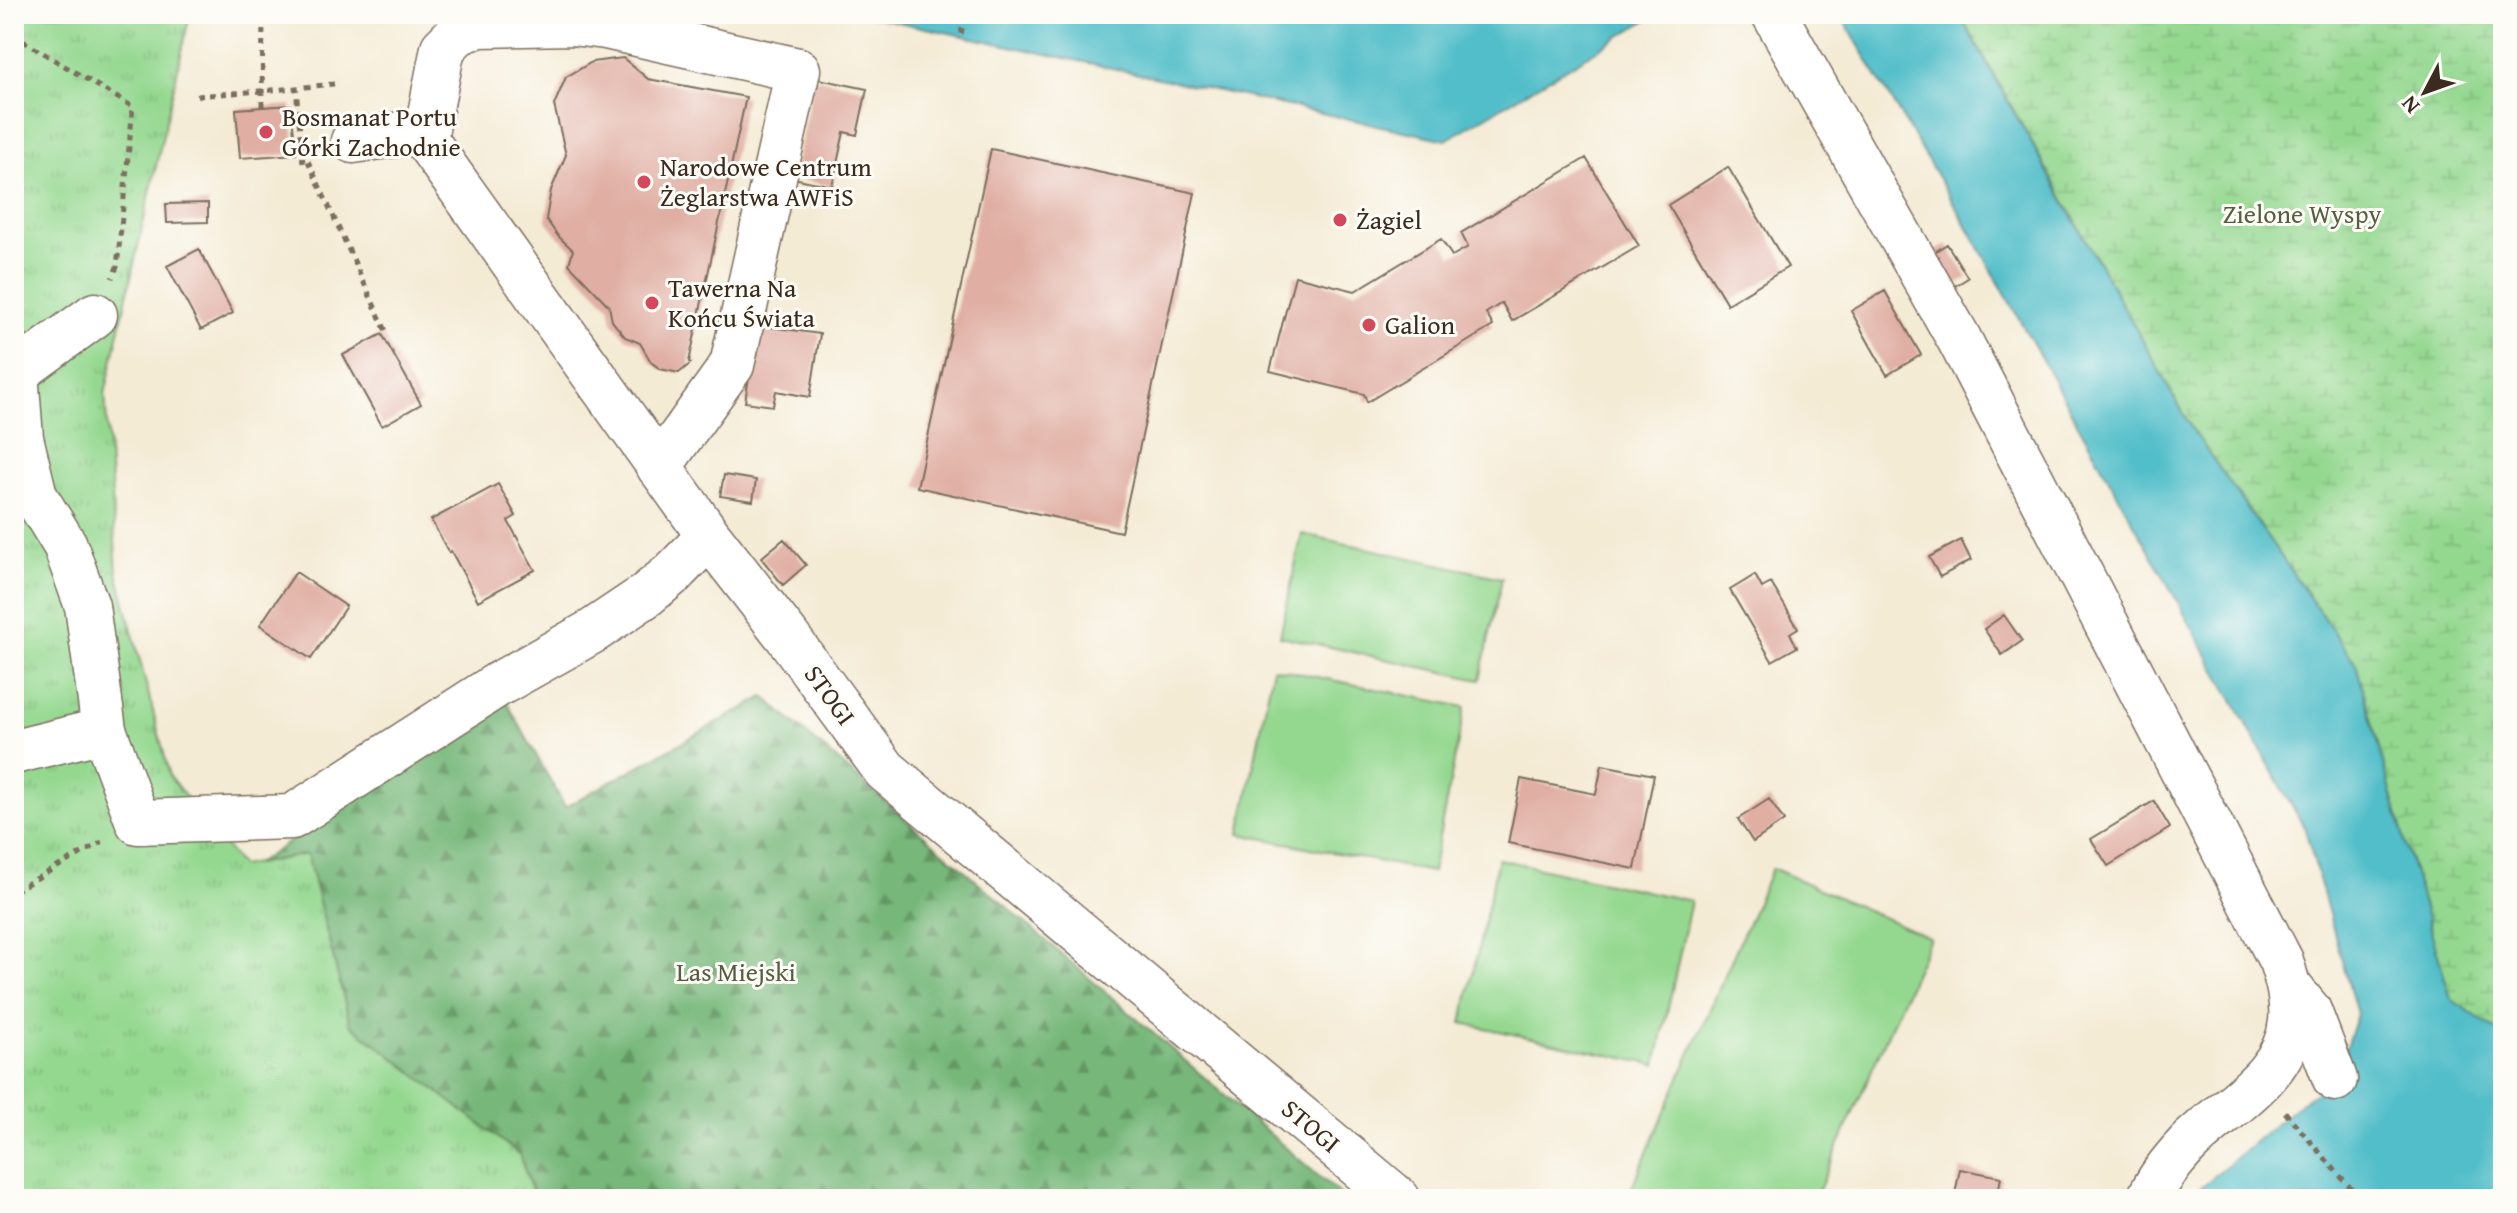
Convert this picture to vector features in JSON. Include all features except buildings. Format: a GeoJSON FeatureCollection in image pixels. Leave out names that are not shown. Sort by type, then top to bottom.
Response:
{"type":"FeatureCollection","features":[{"type":"Feature","properties":{"kind":"street"},"geometry":{"type":"LineString","coordinates":[[1774,14],[1959,339],[2281,961],[2288,985],[2291,1021],[2286,1046],[2280,1057],[2259,1082],[2188,1144],[2157,1181],[2149,1199]]}},
{"type":"Feature","properties":{"kind":"street"},"geometry":{"type":"LineString","coordinates":[[353,141],[426,130],[443,48],[458,33],[479,25],[571,23],[606,27],[798,70],[732,365],[671,451]]}},
{"type":"Feature","properties":{"kind":"street","name":"STOGI"},"geometry":{"type":"LineString","coordinates":[[426,130],[671,451],[709,536],[885,770],[1398,1199]]}},
{"type":"Feature","properties":{"kind":"street"},"geometry":{"type":"LineString","coordinates":[[95,315],[16,373],[21,438],[35,496],[65,545],[87,606],[104,730],[138,822],[292,817],[497,685],[593,631],[645,596],[709,536]]}},
{"type":"Feature","properties":{"kind":"street"},"geometry":{"type":"LineString","coordinates":[[14,752],[104,730]]}},
{"type":"Feature","properties":{"kind":"street"},"geometry":{"type":"LineString","coordinates":[[2288,985],[2309,1011],[2335,1079]]}},
{"type":"Feature","properties":{"kind":"path"},"geometry":{"type":"LineString","coordinates":[[262,107],[263,14]]}},
{"type":"Feature","properties":{"kind":"path"},"geometry":{"type":"LineString","coordinates":[[961,34],[965,14]]}},
{"type":"Feature","properties":{"kind":"path"},"geometry":{"type":"LineString","coordinates":[[14,33],[133,107],[117,267],[95,315]]}},
{"type":"Feature","properties":{"kind":"path"},"geometry":{"type":"LineString","coordinates":[[197,96],[334,84]]}},
{"type":"Feature","properties":{"kind":"path"},"geometry":{"type":"LineString","coordinates":[[296,88],[305,162],[386,331]]}},
{"type":"Feature","properties":{"kind":"path"},"geometry":{"type":"LineString","coordinates":[[14,891],[138,822]]}},
{"type":"Feature","properties":{"kind":"path"},"geometry":{"type":"LineString","coordinates":[[2280,1106],[2360,1199]]}},
{"type":"Feature","properties":{"kind":"green space"},"geometry":{"type":"Polygon","coordinates":[[[16,14],[190,14],[105,394],[117,572],[170,777],[241,866],[307,853],[351,1024],[519,1154],[535,1199],[14,1199],[16,14]]]}},
{"type":"Feature","properties":{"kind":"green space","name":"Zielone Wyspy"},"geometry":{"type":"Polygon","coordinates":[[[1960,14],[2503,14],[2503,1035],[2451,1000],[2356,664],[2192,429],[1960,14]]]}},
{"type":"Feature","properties":{"kind":"green space"},"geometry":{"type":"Polygon","coordinates":[[[1302,534],[1502,578],[1480,680],[1280,636],[1302,534]]]}},
{"type":"Feature","properties":{"kind":"green space"},"geometry":{"type":"Polygon","coordinates":[[[1273,668],[1465,707],[1432,872],[1240,834],[1273,668]]]}},
{"type":"Feature","properties":{"kind":"green space","name":"Las Miejski"},"geometry":{"type":"Polygon","coordinates":[[[764,697],[1345,1199],[535,1199],[519,1154],[350,1024],[307,854],[256,864],[505,699],[565,807],[764,697]]]}},
{"type":"Feature","properties":{"kind":"green space"},"geometry":{"type":"Polygon","coordinates":[[[1498,859],[1691,901],[1656,1065],[1462,1023],[1498,859]]]}},
{"type":"Feature","properties":{"kind":"green space"},"geometry":{"type":"Polygon","coordinates":[[[1772,868],[1930,938],[1815,1199],[1654,1199],[1631,1189],[1772,868]]]}},
{"type":"Feature","properties":{"kind":"water"},"geometry":{"type":"Polygon","coordinates":[[[861,14],[1657,14],[1446,140],[861,14]]]}},
{"type":"Feature","properties":{"kind":"water"},"geometry":{"type":"Polygon","coordinates":[[[1840,14],[1959,14],[2192,429],[2356,664],[2451,999],[2503,1035],[2503,1199],[2187,1199],[2303,1101],[2335,1079],[2357,1014],[2305,829],[1966,224],[1840,14]]]}},
{"type":"Feature","properties":{"kind":"place","name":"Bosmanat Portu Górki Zachodnie"},"geometry":{"type":"Point","coordinates":[266,132]}},
{"type":"Feature","properties":{"kind":"place","name":"Narodowe Centrum Żeglarstwa AWFiS"},"geometry":{"type":"Point","coordinates":[644,182]}},
{"type":"Feature","properties":{"kind":"place","name":"Żagiel"},"geometry":{"type":"Point","coordinates":[1340,220]}},
{"type":"Feature","properties":{"kind":"place","name":"Tawerna Na Końcu Świata"},"geometry":{"type":"Point","coordinates":[652,303]}},
{"type":"Feature","properties":{"kind":"place","name":"Galion"},"geometry":{"type":"Point","coordinates":[1369,325]}}]}
